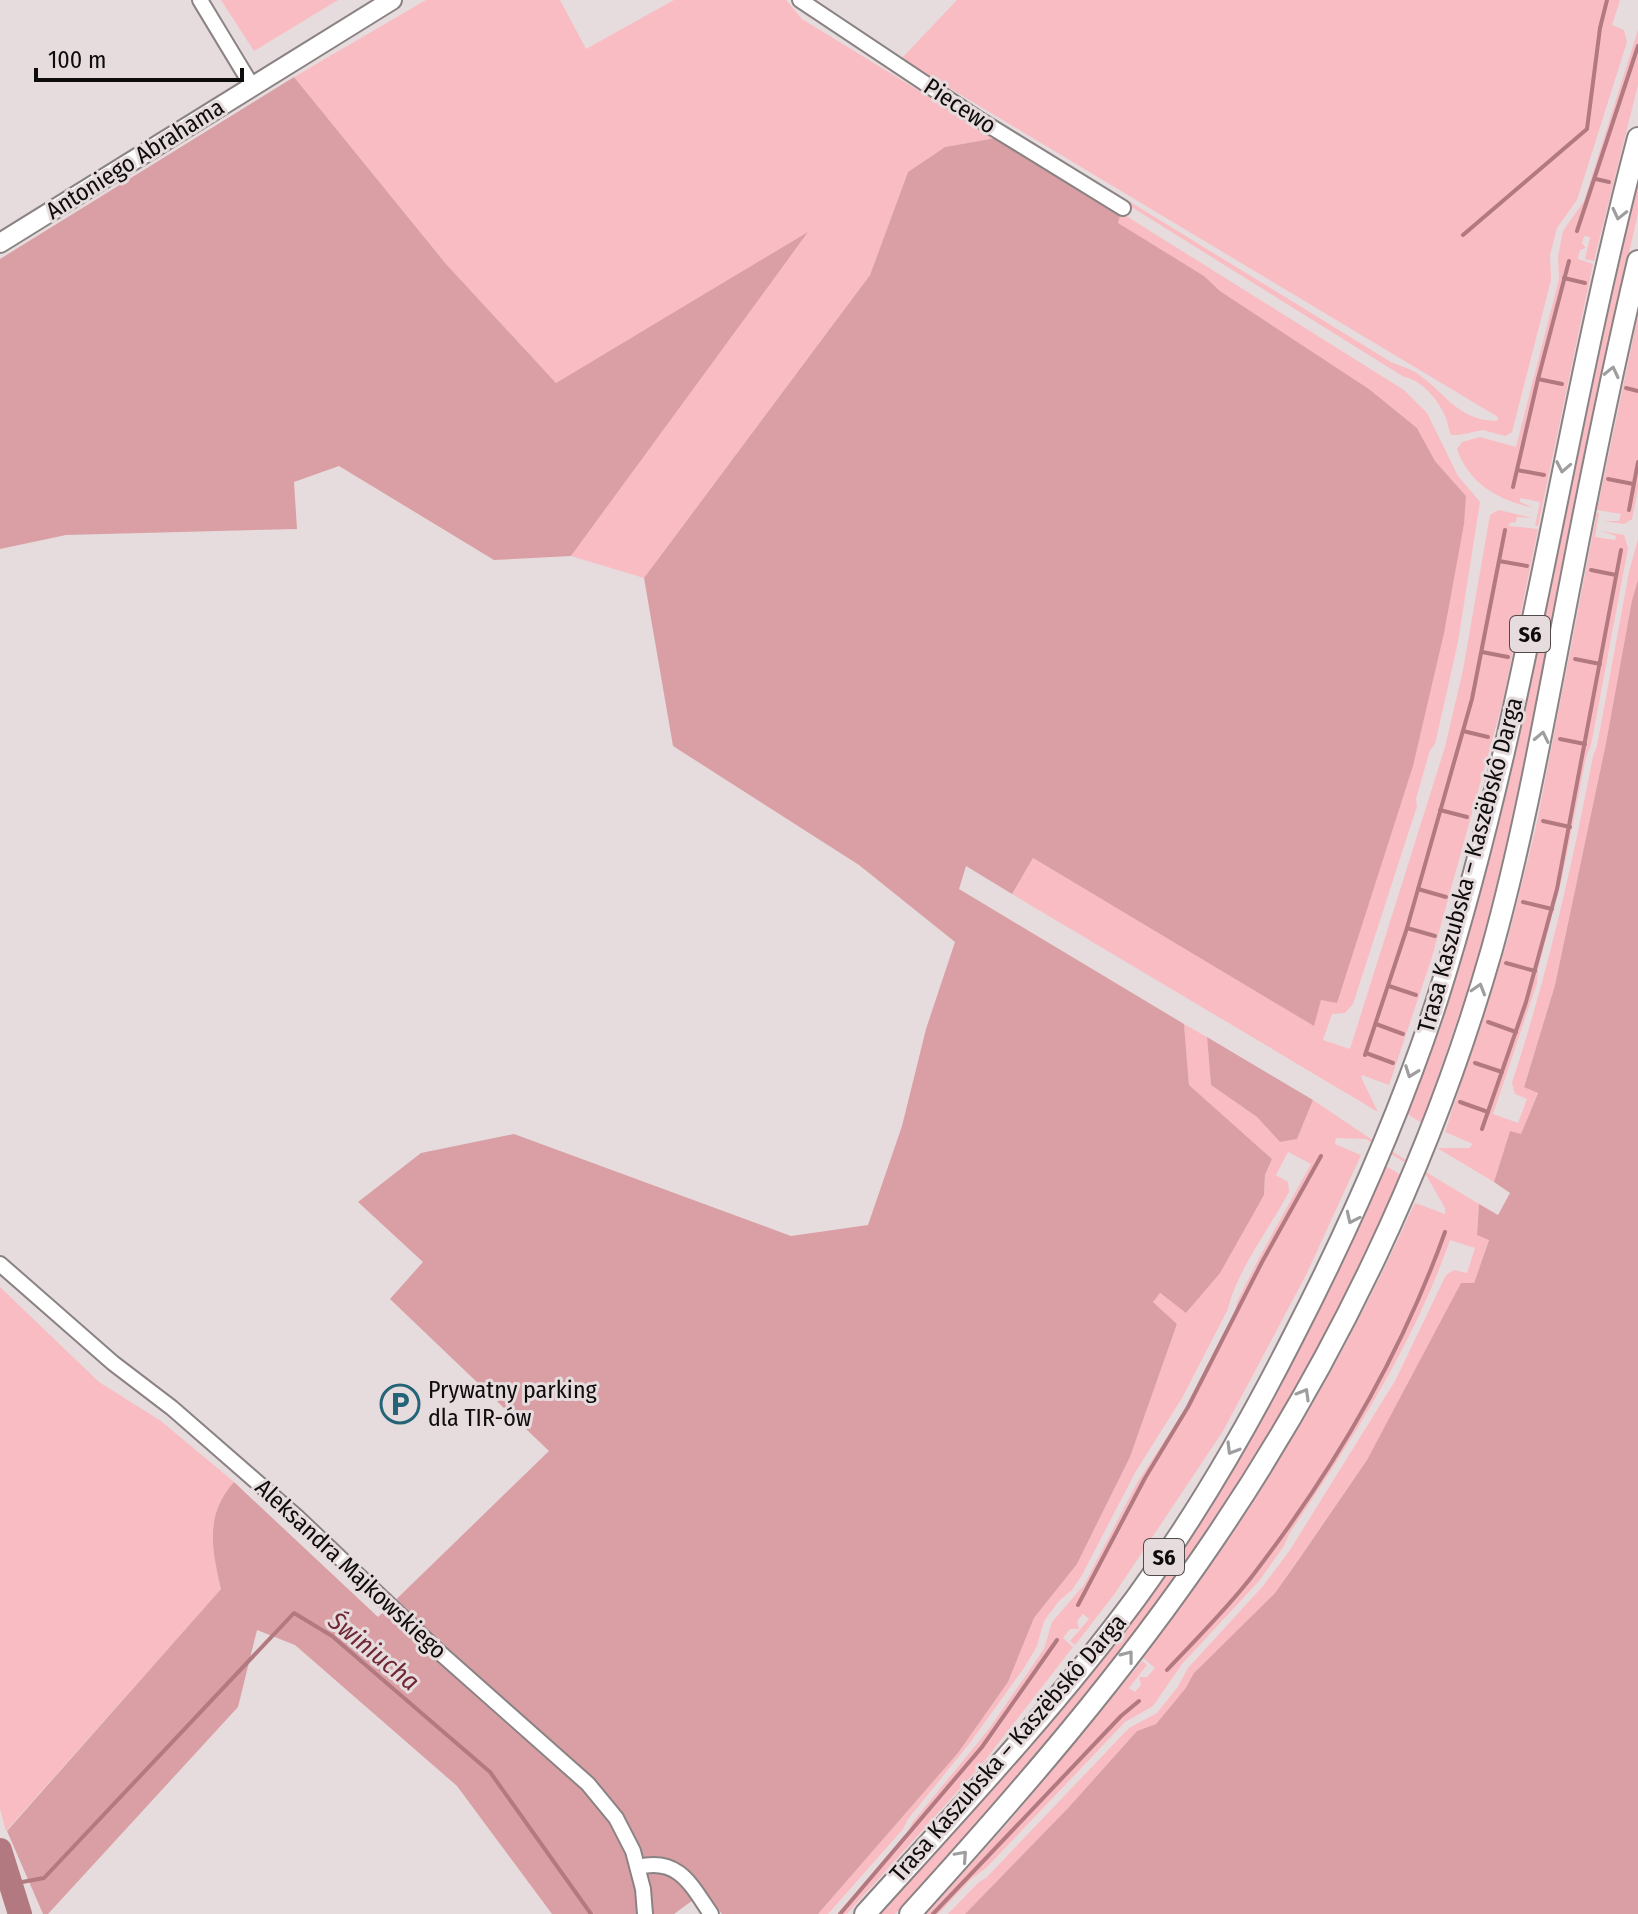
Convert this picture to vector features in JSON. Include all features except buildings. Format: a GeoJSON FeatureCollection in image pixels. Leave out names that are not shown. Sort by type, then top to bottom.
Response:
{"type":"FeatureCollection","features":[{"type":"Feature","properties":{"kind":"highway","name":"Trasa Kaszubska – Kaszëbskô Darga"},"geometry":{"type":"LineString","coordinates":[[865,1914],[1042,1716],[1140,1593],[1186,1524],[1259,1402],[1327,1271],[1383,1147],[1436,1001],[1490,809],[1517,699],[1581,378],[1638,138]]}},
{"type":"Feature","properties":{"kind":"highway","name":"Trasa Kaszubska – Kaszëbskô Darga"},"geometry":{"type":"LineString","coordinates":[[910,1914],[1016,1797],[1069,1732],[1164,1610],[1213,1541],[1259,1471],[1319,1368],[1361,1287],[1416,1167],[1472,1013],[1511,877],[1548,705],[1609,384],[1638,261]]}},
{"type":"Feature","properties":{"kind":"main road","name":"Antoniego Abrahama"},"geometry":{"type":"LineString","coordinates":[[0,243],[392,0]]}},
{"type":"Feature","properties":{"kind":"street"},"geometry":{"type":"LineString","coordinates":[[200,0],[252,86]]}},
{"type":"Feature","properties":{"kind":"street","name":"Piecewo"},"geometry":{"type":"LineString","coordinates":[[800,0],[980,120],[1123,208]]}},
{"type":"Feature","properties":{"kind":"street","name":"Aleksandra Majkowskiego"},"geometry":{"type":"LineString","coordinates":[[0,1264],[102,1354],[172,1408],[286,1507],[438,1651],[588,1784],[625,1832],[638,1867],[645,1914]]}},
{"type":"Feature","properties":{"kind":"street"},"geometry":{"type":"LineString","coordinates":[[638,1867],[664,1866],[680,1872],[711,1914]]}},
{"type":"Feature","properties":{"kind":"shaded area"},"geometry":{"type":"Polygon","coordinates":[[[221,0],[338,0],[254,51],[221,0]]]}},
{"type":"Feature","properties":{"kind":"shaded area"},"geometry":{"type":"Polygon","coordinates":[[[426,0],[560,0],[586,49],[674,0],[786,0],[802,19],[996,138],[945,147],[908,172],[870,275],[644,578],[571,556],[806,234],[556,383],[446,264],[294,77],[426,0]]]}},
{"type":"Feature","properties":{"kind":"shaded area"},"geometry":{"type":"Polygon","coordinates":[[[957,0],[1620,0],[1612,25],[1624,30],[1627,42],[1577,200],[1557,228],[1550,255],[1551,280],[1512,432],[1505,436],[1483,430],[1451,435],[1442,410],[1423,386],[1125,203],[1127,200],[1391,362],[1415,372],[1471,416],[1497,421],[1498,417],[901,59],[957,0]]]}},
{"type":"Feature","properties":{"kind":"shaded area"},"geometry":{"type":"Polygon","coordinates":[[[1638,30],[1638,85],[1594,261],[1585,259],[1590,237],[1584,236],[1582,243],[1586,248],[1580,250],[1578,259],[1593,264],[1538,526],[1535,526],[1540,502],[1520,498],[1520,502],[1534,508],[1496,495],[1469,471],[1457,449],[1462,442],[1480,437],[1516,447],[1559,279],[1558,256],[1563,231],[1584,201],[1638,30]]]}},
{"type":"Feature","properties":{"kind":"shaded area"},"geometry":{"type":"Polygon","coordinates":[[[294,77],[446,264],[556,383],[808,232],[571,556],[494,560],[339,466],[294,482],[297,529],[66,535],[0,549],[0,259],[294,77]]]}},
{"type":"Feature","properties":{"kind":"shaded area"},"geometry":{"type":"Polygon","coordinates":[[[996,138],[1122,208],[1118,223],[1204,276],[1220,291],[1369,389],[1417,428],[1435,461],[1466,496],[1464,524],[1444,633],[1413,766],[1337,1003],[1321,1000],[1314,1026],[1033,858],[1012,894],[966,866],[959,889],[1184,1024],[1189,1085],[1272,1159],[1265,1175],[1264,1195],[1220,1273],[1186,1313],[1160,1293],[1153,1302],[1177,1324],[1130,1457],[1077,1564],[1034,1618],[1008,1682],[958,1753],[818,1914],[722,1914],[704,1892],[674,1914],[552,1914],[457,1786],[295,1645],[257,1630],[238,1707],[48,1914],[43,1914],[7,1831],[221,1589],[213,1547],[214,1520],[224,1494],[234,1482],[378,1617],[549,1451],[390,1299],[423,1262],[358,1202],[421,1153],[514,1134],[791,1236],[868,1225],[902,1126],[926,1029],[955,942],[859,865],[673,746],[644,578],[870,275],[908,172],[945,147],[996,138]]]}},
{"type":"Feature","properties":{"kind":"shaded area"},"geometry":{"type":"Polygon","coordinates":[[[1638,179],[1638,213],[1591,424],[1516,814],[1480,954],[1422,1123],[1407,1114],[1463,948],[1509,776],[1548,603],[1582,423],[1638,179]]]}},
{"type":"Feature","properties":{"kind":"shaded area"},"geometry":{"type":"Polygon","coordinates":[[[1123,214],[1404,390],[1427,413],[1458,476],[1480,502],[1458,642],[1435,744],[1430,750],[1416,799],[1417,806],[1353,1004],[1345,1013],[1332,1014],[1323,1040],[1350,1049],[1445,747],[1463,670],[1490,515],[1499,510],[1532,518],[1517,517],[1516,522],[1509,526],[1538,529],[1503,701],[1432,957],[1389,1085],[1361,1077],[1378,1112],[1012,894],[1033,858],[1313,1025],[1321,999],[1337,1003],[1466,496],[1435,461],[1417,428],[1369,389],[1220,291],[1204,276],[1117,223],[1119,215],[1123,214]]]}},
{"type":"Feature","properties":{"kind":"shaded area"},"geometry":{"type":"Polygon","coordinates":[[[1638,315],[1638,489],[1632,519],[1624,524],[1603,521],[1619,521],[1621,514],[1597,510],[1638,315]]]}},
{"type":"Feature","properties":{"kind":"shaded area"},"geometry":{"type":"Polygon","coordinates":[[[1597,512],[1595,537],[1615,540],[1616,536],[1601,531],[1624,535],[1628,548],[1591,745],[1537,983],[1493,1114],[1518,1123],[1527,1099],[1515,1094],[1512,1083],[1567,880],[1638,539],[1638,580],[1555,985],[1524,1086],[1538,1092],[1521,1135],[1510,1131],[1494,1182],[1437,1148],[1469,1148],[1473,1144],[1445,1132],[1507,942],[1536,827],[1597,512]]]}},
{"type":"Feature","properties":{"kind":"shaded area"},"geometry":{"type":"Polygon","coordinates":[[[1638,580],[1638,1914],[965,1914],[1069,1807],[1137,1731],[1156,1724],[1194,1673],[1275,1593],[1367,1460],[1461,1283],[1474,1283],[1489,1240],[1477,1235],[1479,1204],[1498,1215],[1510,1193],[1494,1182],[1510,1131],[1521,1134],[1538,1093],[1524,1087],[1555,985],[1638,580]]]}},
{"type":"Feature","properties":{"kind":"shaded area"},"geometry":{"type":"Polygon","coordinates":[[[1184,1024],[1207,1037],[1211,1085],[1257,1117],[1280,1142],[1297,1139],[1313,1100],[1479,1204],[1477,1235],[1489,1239],[1474,1283],[1408,1385],[1367,1460],[1275,1593],[1194,1673],[1156,1724],[1137,1731],[1069,1807],[965,1914],[948,1914],[1129,1728],[1157,1713],[1188,1668],[1263,1586],[1290,1550],[1395,1381],[1446,1275],[1454,1270],[1467,1273],[1475,1248],[1450,1240],[1418,1318],[1379,1392],[1259,1581],[1182,1664],[1153,1706],[1125,1722],[938,1914],[926,1914],[1008,1823],[1142,1661],[1147,1665],[1129,1688],[1135,1692],[1141,1685],[1139,1677],[1147,1677],[1155,1668],[1143,1658],[1220,1552],[1291,1441],[1355,1327],[1415,1203],[1445,1214],[1445,1208],[1426,1175],[1366,1139],[1336,1138],[1335,1144],[1361,1155],[1306,1275],[1223,1431],[1113,1596],[1075,1645],[1070,1641],[1089,1619],[1083,1614],[1077,1621],[1079,1629],[1070,1629],[1063,1638],[1073,1647],[983,1763],[847,1914],[837,1914],[907,1835],[912,1823],[989,1729],[1044,1649],[1052,1622],[1084,1585],[1137,1483],[1185,1409],[1259,1258],[1311,1164],[1288,1152],[1276,1175],[1288,1182],[1289,1192],[1238,1280],[1228,1309],[1182,1398],[1136,1471],[1082,1575],[1044,1621],[1037,1646],[1024,1668],[903,1829],[828,1914],[818,1914],[958,1753],[1008,1682],[1034,1618],[1077,1564],[1130,1457],[1177,1324],[1153,1302],[1159,1293],[1187,1313],[1264,1195],[1265,1175],[1272,1159],[1189,1085],[1184,1024]]]}},
{"type":"Feature","properties":{"kind":"shaded area"},"geometry":{"type":"Polygon","coordinates":[[[1207,1037],[1313,1100],[1297,1139],[1280,1142],[1257,1117],[1211,1085],[1207,1037]]]}},
{"type":"Feature","properties":{"kind":"shaded area"},"geometry":{"type":"Polygon","coordinates":[[[1386,1166],[1401,1175],[1362,1260],[1298,1385],[1225,1505],[1110,1665],[983,1816],[895,1914],[877,1914],[1075,1694],[1173,1563],[1273,1397],[1332,1283],[1386,1166]]]}},
{"type":"Feature","properties":{"kind":"shaded area"},"geometry":{"type":"Polygon","coordinates":[[[0,1287],[99,1382],[161,1421],[234,1482],[224,1494],[214,1520],[213,1546],[221,1589],[6,1831],[0,1809],[0,1287]]]}},
{"type":"Feature","properties":{"kind":"waterway"},"geometry":{"type":"LineString","coordinates":[[1463,235],[1587,129],[1600,28],[1607,0]]}},
{"type":"Feature","properties":{"kind":"waterway"},"geometry":{"type":"LineString","coordinates":[[1577,231],[1638,46]]}},
{"type":"Feature","properties":{"kind":"waterway"},"geometry":{"type":"LineString","coordinates":[[1596,179],[1609,182]]}},
{"type":"Feature","properties":{"kind":"waterway"},"geometry":{"type":"LineString","coordinates":[[1513,487],[1569,261]]}},
{"type":"Feature","properties":{"kind":"waterway"},"geometry":{"type":"LineString","coordinates":[[1564,278],[1585,283]]}},
{"type":"Feature","properties":{"kind":"waterway"},"geometry":{"type":"LineString","coordinates":[[1538,379],[1562,384]]}},
{"type":"Feature","properties":{"kind":"waterway"},"geometry":{"type":"LineString","coordinates":[[1626,388],[1638,391]]}},
{"type":"Feature","properties":{"kind":"waterway"},"geometry":{"type":"LineString","coordinates":[[1629,510],[1638,462]]}},
{"type":"Feature","properties":{"kind":"waterway"},"geometry":{"type":"LineString","coordinates":[[1517,470],[1544,475]]}},
{"type":"Feature","properties":{"kind":"waterway"},"geometry":{"type":"LineString","coordinates":[[1608,479],[1633,484]]}},
{"type":"Feature","properties":{"kind":"waterway"},"geometry":{"type":"LineString","coordinates":[[1365,1055],[1407,928],[1472,699],[1505,530]]}},
{"type":"Feature","properties":{"kind":"waterway"},"geometry":{"type":"LineString","coordinates":[[1482,1129],[1526,1002],[1557,889],[1621,550]]}},
{"type":"Feature","properties":{"kind":"waterway"},"geometry":{"type":"LineString","coordinates":[[1499,561],[1527,566]]}},
{"type":"Feature","properties":{"kind":"waterway"},"geometry":{"type":"LineString","coordinates":[[1591,570],[1616,575]]}},
{"type":"Feature","properties":{"kind":"waterway"},"geometry":{"type":"LineString","coordinates":[[1482,652],[1508,657]]}},
{"type":"Feature","properties":{"kind":"waterway"},"geometry":{"type":"LineString","coordinates":[[1575,659],[1600,664]]}},
{"type":"Feature","properties":{"kind":"waterway"},"geometry":{"type":"LineString","coordinates":[[1463,731],[1488,737]]}},
{"type":"Feature","properties":{"kind":"waterway"},"geometry":{"type":"LineString","coordinates":[[1560,739],[1585,744]]}},
{"type":"Feature","properties":{"kind":"waterway"},"geometry":{"type":"LineString","coordinates":[[1440,810],[1467,817]]}},
{"type":"Feature","properties":{"kind":"waterway"},"geometry":{"type":"LineString","coordinates":[[1543,821],[1570,827]]}},
{"type":"Feature","properties":{"kind":"waterway"},"geometry":{"type":"LineString","coordinates":[[1418,889],[1446,897]]}},
{"type":"Feature","properties":{"kind":"waterway"},"geometry":{"type":"LineString","coordinates":[[1523,902],[1552,909]]}},
{"type":"Feature","properties":{"kind":"waterway"},"geometry":{"type":"LineString","coordinates":[[1407,928],[1435,936]]}},
{"type":"Feature","properties":{"kind":"waterway"},"geometry":{"type":"LineString","coordinates":[[1506,963],[1535,971]]}},
{"type":"Feature","properties":{"kind":"waterway"},"geometry":{"type":"LineString","coordinates":[[1389,986],[1416,995]]}},
{"type":"Feature","properties":{"kind":"waterway"},"geometry":{"type":"LineString","coordinates":[[1488,1022],[1516,1032]]}},
{"type":"Feature","properties":{"kind":"waterway"},"geometry":{"type":"LineString","coordinates":[[1376,1024],[1403,1034]]}},
{"type":"Feature","properties":{"kind":"waterway"},"geometry":{"type":"LineString","coordinates":[[1366,1053],[1393,1063]]}},
{"type":"Feature","properties":{"kind":"waterway"},"geometry":{"type":"LineString","coordinates":[[1475,1063],[1502,1072]]}},
{"type":"Feature","properties":{"kind":"waterway"},"geometry":{"type":"LineString","coordinates":[[1460,1102],[1488,1112]]}},
{"type":"Feature","properties":{"kind":"waterway"},"geometry":{"type":"LineString","coordinates":[[1078,1605],[1145,1478],[1188,1407],[1262,1262],[1321,1156]]}},
{"type":"Feature","properties":{"kind":"waterway"},"geometry":{"type":"LineString","coordinates":[[1167,1670],[1253,1575],[1337,1454],[1408,1323],[1445,1232]]}},
{"type":"Feature","properties":{"kind":"waterway","name":"Świniucha"},"geometry":{"type":"LineString","coordinates":[[11,1884],[44,1878],[294,1613],[332,1636],[490,1772],[591,1914]]}},
{"type":"Feature","properties":{"kind":"waterway"},"geometry":{"type":"LineString","coordinates":[[840,1914],[982,1747],[1057,1640]]}},
{"type":"Feature","properties":{"kind":"waterway"},"geometry":{"type":"LineString","coordinates":[[933,1914],[1121,1716],[1139,1701]]}},
{"type":"Feature","properties":{"kind":"waterway","name":"Świniucha"},"geometry":{"type":"LineString","coordinates":[[0,1850],[20,1914]]}},
{"type":"Feature","properties":{"kind":"place","name":"Prywatny parking dla TIR-ów"},"geometry":{"type":"Point","coordinates":[400,1404]}}]}
